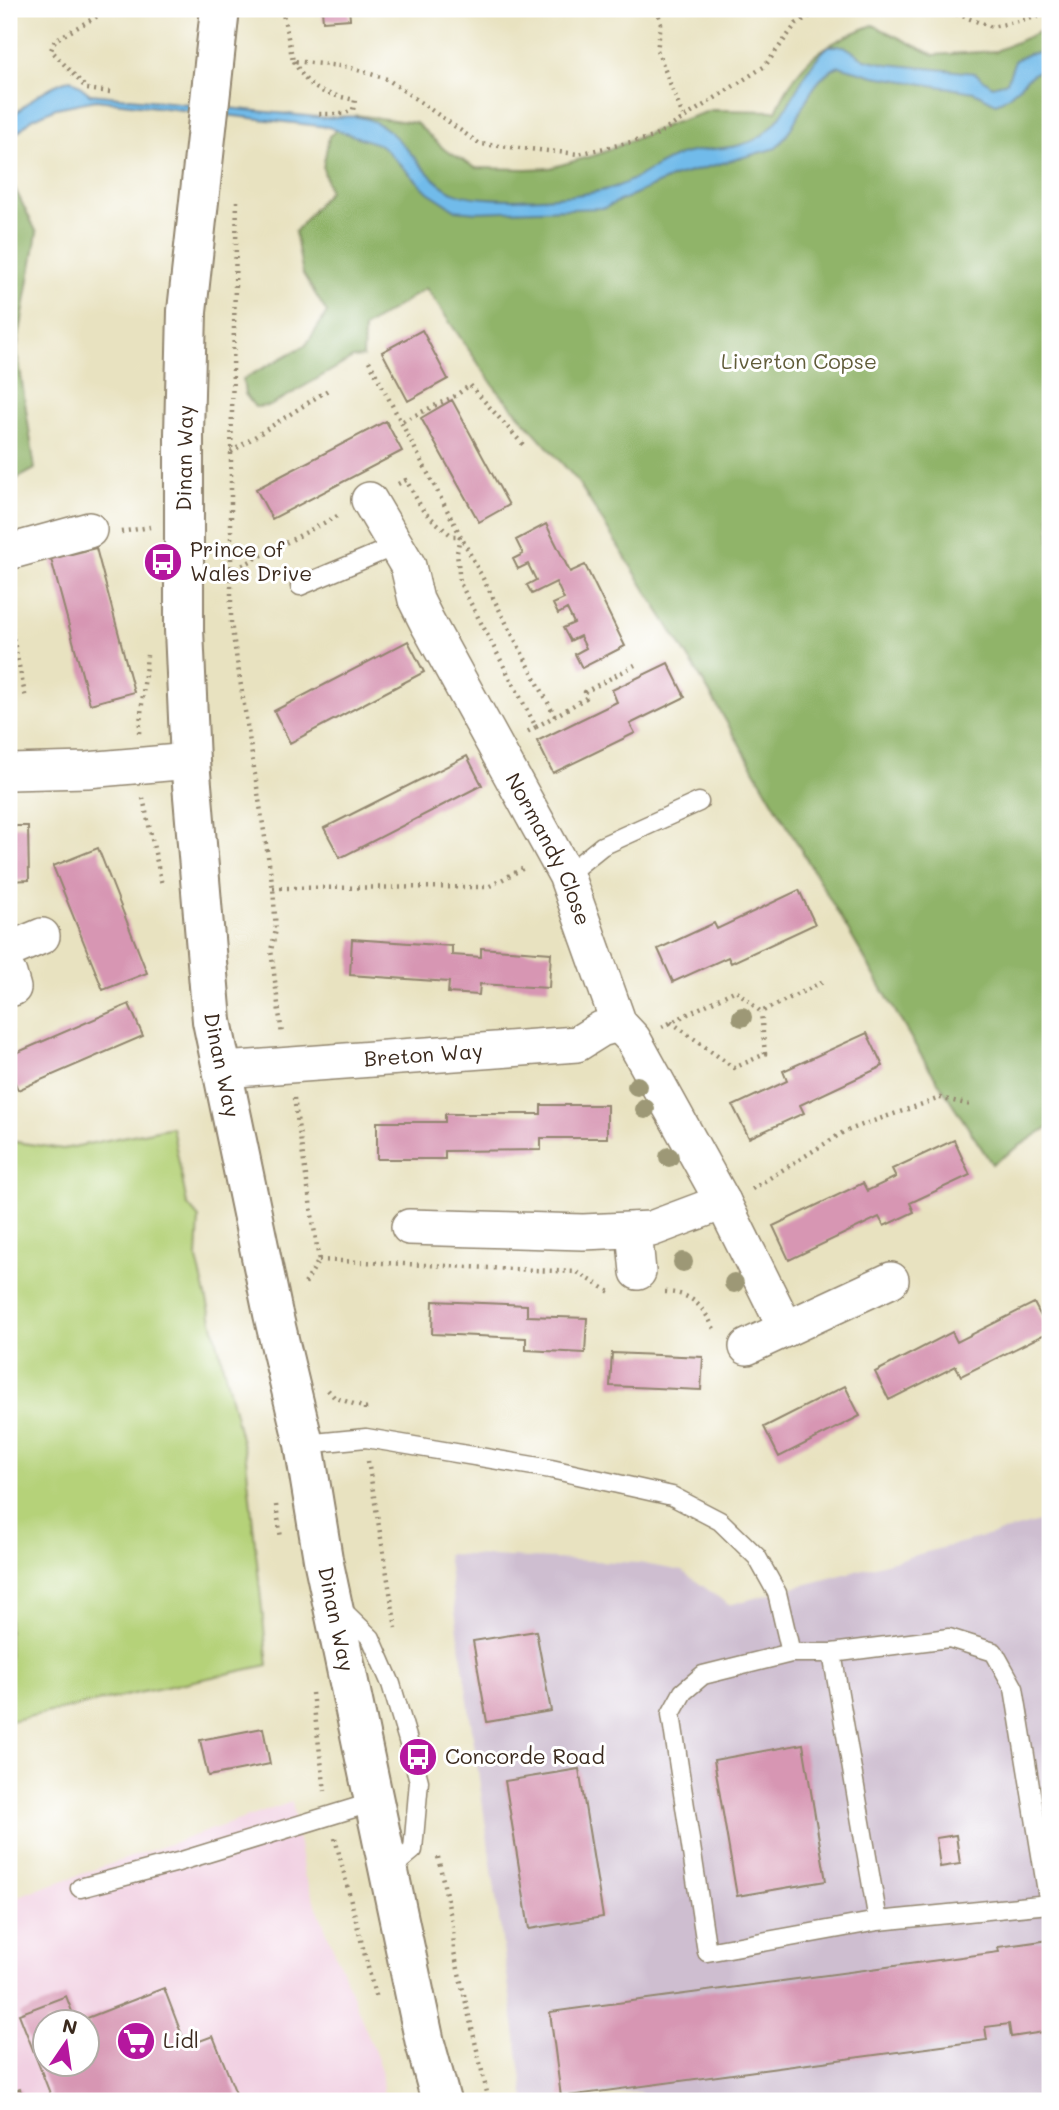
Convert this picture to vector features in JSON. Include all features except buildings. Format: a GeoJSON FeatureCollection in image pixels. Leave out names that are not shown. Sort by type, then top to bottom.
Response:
{"type":"FeatureCollection","features":[{"type":"Feature","properties":{"kind":"street","name":"Dinan Way"},"geometry":{"type":"LineString","coordinates":[[220,9],[187,311],[184,629],[190,761],[212,1021],[304,1444],[332,1601],[425,2043],[441,2101]]}},
{"type":"Feature","properties":{"kind":"street","name":"Normandy Close"},"geometry":{"type":"LineString","coordinates":[[369,500],[408,566],[416,600],[426,622],[498,747],[559,864],[626,1031],[724,1204],[786,1329]]}},
{"type":"Feature","properties":{"kind":"street"},"geometry":{"type":"LineString","coordinates":[[9,552],[89,530]]}},
{"type":"Feature","properties":{"kind":"street"},"geometry":{"type":"LineString","coordinates":[[9,772],[87,770],[190,761]]}},
{"type":"Feature","properties":{"kind":"street"},"geometry":{"type":"LineString","coordinates":[[9,950],[42,936]]}},
{"type":"Feature","properties":{"kind":"street","name":"Breton Way"},"geometry":{"type":"LineString","coordinates":[[223,1070],[577,1044],[601,1030],[626,1031]]}},
{"type":"Feature","properties":{"kind":"street"},"geometry":{"type":"LineString","coordinates":[[409,1227],[583,1232],[651,1229],[724,1204]]}},
{"type":"Feature","properties":{"kind":"street"},"geometry":{"type":"LineString","coordinates":[[634,1230],[638,1272]]}},
{"type":"Feature","properties":{"kind":"street"},"geometry":{"type":"LineString","coordinates":[[747,1347],[891,1280]]}},
{"type":"Feature","properties":{"kind":"lane"},"geometry":{"type":"LineString","coordinates":[[300,586],[395,546]]}},
{"type":"Feature","properties":{"kind":"lane"},"geometry":{"type":"LineString","coordinates":[[559,864],[699,802]]}},
{"type":"Feature","properties":{"kind":"lane"},"geometry":{"type":"LineString","coordinates":[[304,1444],[366,1438],[551,1469],[672,1496],[720,1521],[757,1557],[776,1593],[792,1653]]}},
{"type":"Feature","properties":{"kind":"lane"},"geometry":{"type":"LineString","coordinates":[[332,1601],[371,1637],[391,1684],[419,1781],[413,1850],[389,1870]]}},
{"type":"Feature","properties":{"kind":"lane"},"geometry":{"type":"LineString","coordinates":[[949,1638],[993,1652],[1014,1688],[1049,1904],[878,1921],[707,1952],[671,1714],[683,1692],[703,1675],[792,1653],[832,1653],[949,1638]]}},
{"type":"Feature","properties":{"kind":"lane"},"geometry":{"type":"LineString","coordinates":[[832,1653],[878,1921]]}},
{"type":"Feature","properties":{"kind":"lane"},"geometry":{"type":"LineString","coordinates":[[80,1888],[178,1862],[374,1802]]}},
{"type":"Feature","properties":{"kind":"path"},"geometry":{"type":"LineString","coordinates":[[110,9],[55,40],[51,50],[87,89],[110,92]]}},
{"type":"Feature","properties":{"kind":"path"},"geometry":{"type":"LineString","coordinates":[[282,9],[293,61],[302,78],[319,92],[355,100],[353,110],[343,114],[315,114]]}},
{"type":"Feature","properties":{"kind":"path"},"geometry":{"type":"LineString","coordinates":[[657,9],[661,24],[657,50],[683,116]]}},
{"type":"Feature","properties":{"kind":"path"},"geometry":{"type":"LineString","coordinates":[[293,61],[348,67],[387,79],[480,144],[578,154],[616,148],[654,137],[765,66],[796,24],[822,9]]}},
{"type":"Feature","properties":{"kind":"path"},"geometry":{"type":"LineString","coordinates":[[943,9],[992,27],[1050,15]]}},
{"type":"Feature","properties":{"kind":"path"},"geometry":{"type":"LineString","coordinates":[[238,189],[231,453],[231,623],[273,888],[276,930],[271,950],[283,1045],[289,1065],[319,1260],[301,1290]]}},
{"type":"Feature","properties":{"kind":"path"},"geometry":{"type":"LineString","coordinates":[[369,361],[403,421],[555,716]]}},
{"type":"Feature","properties":{"kind":"path"},"geometry":{"type":"LineString","coordinates":[[403,421],[455,396],[470,385],[526,448]]}},
{"type":"Feature","properties":{"kind":"path"},"geometry":{"type":"LineString","coordinates":[[231,453],[328,390]]}},
{"type":"Feature","properties":{"kind":"path"},"geometry":{"type":"LineString","coordinates":[[9,618],[26,699]]}},
{"type":"Feature","properties":{"kind":"path"},"geometry":{"type":"LineString","coordinates":[[536,727],[586,698],[585,692],[635,665]]}},
{"type":"Feature","properties":{"kind":"path"},"geometry":{"type":"LineString","coordinates":[[273,888],[488,887],[559,864]]}},
{"type":"Feature","properties":{"kind":"path"},"geometry":{"type":"LineString","coordinates":[[761,1012],[823,982]]}},
{"type":"Feature","properties":{"kind":"path"},"geometry":{"type":"LineString","coordinates":[[626,1031],[671,1023],[736,990],[761,1012],[765,1054],[734,1068],[671,1023]]}},
{"type":"Feature","properties":{"kind":"path"},"geometry":{"type":"LineString","coordinates":[[724,1204],[842,1133],[940,1098],[971,1104]]}},
{"type":"Feature","properties":{"kind":"path"},"geometry":{"type":"LineString","coordinates":[[319,1260],[577,1272],[596,1284]]}},
{"type":"Feature","properties":{"kind":"path"},"geometry":{"type":"LineString","coordinates":[[321,1384],[334,1397],[365,1408],[368,1467],[398,1642]]}},
{"type":"Feature","properties":{"kind":"path"},"geometry":{"type":"LineString","coordinates":[[330,1816],[380,2011]]}},
{"type":"Feature","properties":{"kind":"path"},"geometry":{"type":"LineString","coordinates":[[438,1851],[453,1927],[454,1952],[489,2101]]}},
{"type":"Feature","properties":{"kind":"shaded area"},"geometry":{"type":"Polygon","coordinates":[[[1050,1519],[1050,2101],[647,2101],[639,2092],[525,2101],[447,1554],[639,1563],[682,1571],[729,1605],[1050,1519]]]}},
{"type":"Feature","properties":{"kind":"shaded area"},"geometry":{"type":"Polygon","coordinates":[[[292,1802],[304,1875],[381,2067],[384,2101],[9,2101],[9,1899],[292,1802]]]}},
{"type":"Feature","properties":{"kind":"green space","name":"Liverton Copse"},"geometry":{"type":"Polygon","coordinates":[[[873,25],[934,55],[996,51],[1050,27],[1050,1126],[992,1164],[922,1057],[698,673],[576,479],[496,389],[426,288],[364,328],[363,357],[353,358],[270,406],[255,407],[245,394],[243,379],[306,345],[327,313],[303,274],[295,232],[329,191],[323,168],[329,136],[356,115],[416,123],[445,150],[476,168],[550,168],[599,154],[712,110],[776,111],[794,78],[814,56],[826,47],[873,25]]]}},
{"type":"Feature","properties":{"kind":"green space"},"geometry":{"type":"Polygon","coordinates":[[[9,177],[37,233],[17,349],[35,469],[9,483],[9,177]]]}},
{"type":"Feature","properties":{"kind":"green space"},"geometry":{"type":"Polygon","coordinates":[[[172,1127],[187,1204],[199,1218],[197,1259],[246,1459],[268,1665],[9,1721],[9,1141],[63,1149],[172,1127]]]}},
{"type":"Feature","properties":{"kind":"water"},"geometry":{"type":"Polygon","coordinates":[[[829,46],[844,46],[865,59],[887,64],[975,73],[992,86],[1007,82],[1015,60],[1028,54],[1050,51],[1050,67],[1033,74],[996,103],[974,92],[874,76],[839,66],[819,81],[785,138],[776,148],[673,177],[604,208],[476,212],[456,210],[428,192],[381,145],[328,127],[96,100],[56,108],[32,119],[9,140],[9,120],[37,96],[71,79],[90,94],[327,118],[359,117],[385,128],[427,172],[449,190],[483,198],[558,197],[618,186],[680,155],[739,145],[758,138],[779,119],[810,68],[829,46]]]}},
{"type":"Feature","properties":{"kind":"place","name":"Prince of Wales Drive"},"geometry":{"type":"Point","coordinates":[163,562]}},
{"type":"Feature","properties":{"kind":"place","name":"Concorde Road"},"geometry":{"type":"Point","coordinates":[418,1757]}},
{"type":"Feature","properties":{"kind":"place","name":"Lidl"},"geometry":{"type":"Point","coordinates":[136,2041]}}]}
